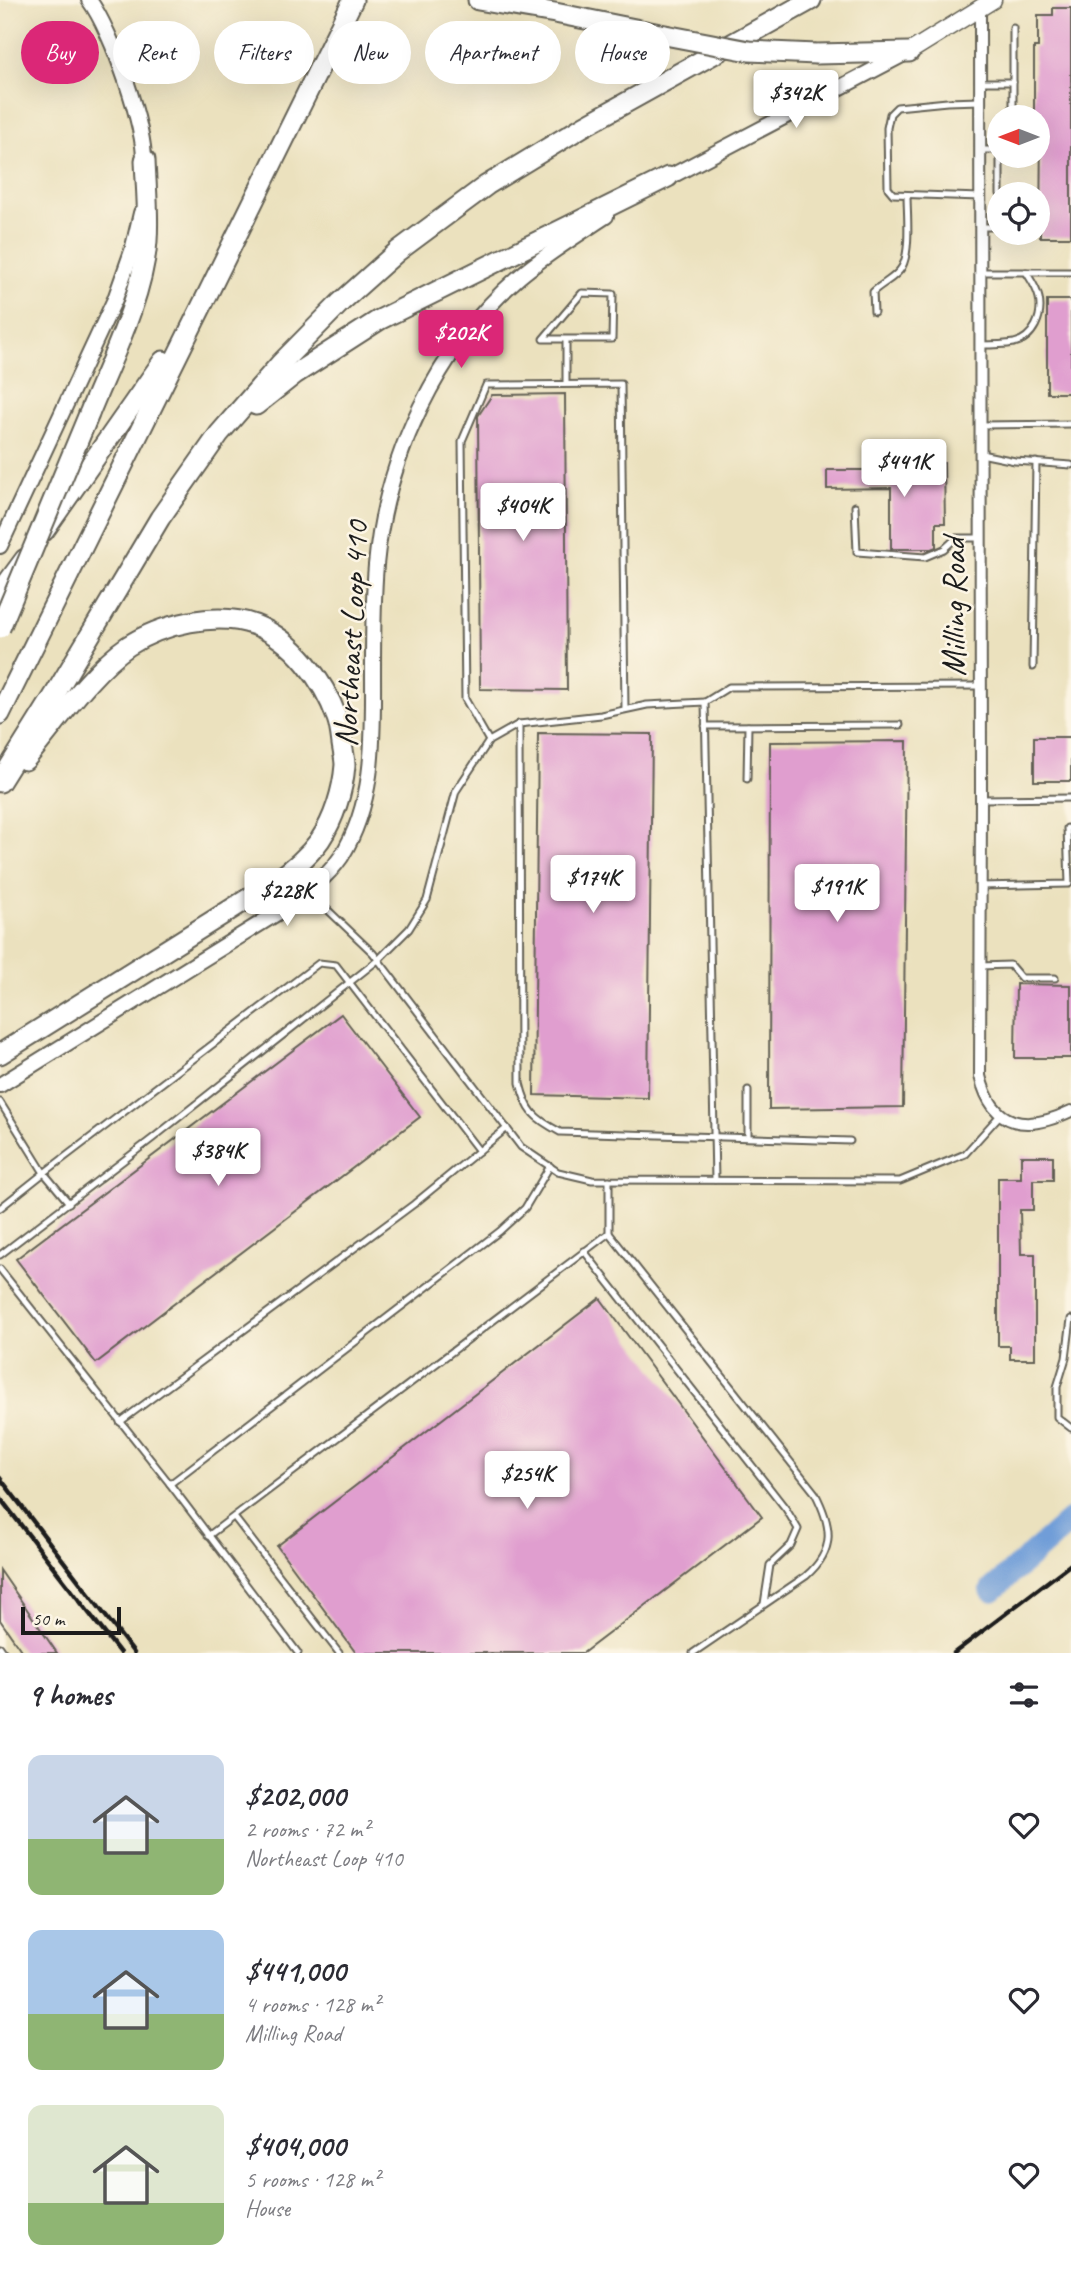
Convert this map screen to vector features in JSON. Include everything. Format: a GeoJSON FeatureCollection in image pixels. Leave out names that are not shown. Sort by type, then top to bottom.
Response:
{"type":"FeatureCollection","features":[{"type":"Feature","properties":{"kind":"highway"},"geometry":{"type":"LineString","coordinates":[[0,714],[353,0]]}},
{"type":"Feature","properties":{"kind":"highway"},"geometry":{"type":"LineString","coordinates":[[478,0],[749,51],[816,54],[909,52]]}},
{"type":"Feature","properties":{"kind":"highway"},"geometry":{"type":"LineString","coordinates":[[0,782],[160,518],[219,434],[280,364],[341,302],[398,251],[487,185],[584,126],[811,0]]}},
{"type":"Feature","properties":{"kind":"highway"},"geometry":{"type":"LineString","coordinates":[[0,628],[127,321],[147,242],[145,160]]}},
{"type":"Feature","properties":{"kind":"highway"},"geometry":{"type":"LineString","coordinates":[[219,434],[295,374],[379,320],[668,177]]}},
{"type":"Feature","properties":{"kind":"highway"},"geometry":{"type":"LineString","coordinates":[[0,593],[203,302]]}},
{"type":"Feature","properties":{"kind":"highway"},"geometry":{"type":"LineString","coordinates":[[0,790],[103,666],[129,646],[155,632],[184,622],[220,619],[254,625],[282,639],[306,665],[324,690],[338,720],[345,763],[341,793],[332,817],[320,840],[300,864],[274,883],[0,1054]]}},
{"type":"Feature","properties":{"kind":"main road"},"geometry":{"type":"LineString","coordinates":[[0,546],[115,299],[140,221],[145,160],[139,127],[122,69],[89,0]]}},
{"type":"Feature","properties":{"kind":"main road"},"geometry":{"type":"LineString","coordinates":[[909,52],[986,5]]}},
{"type":"Feature","properties":{"kind":"main road","name":"Northeast Loop 410"},"geometry":{"type":"LineString","coordinates":[[0,1085],[282,911],[318,883],[340,858],[355,830],[366,798],[372,761],[376,564],[384,512],[398,463],[419,410],[443,366],[473,324],[519,277],[568,241],[668,177],[909,52]]}},
{"type":"Feature","properties":{"kind":"street","name":"Milling Road"},"geometry":{"type":"LineString","coordinates":[[986,5],[980,82],[980,1076],[990,1103],[1001,1114]]}},
{"type":"Feature","properties":{"kind":"street"},"geometry":{"type":"LineString","coordinates":[[1001,1114],[1018,1122],[1032,1124],[1048,1122],[1071,1111]]}},
{"type":"Feature","properties":{"kind":"lane"},"geometry":{"type":"LineString","coordinates":[[1013,28],[1013,105]]}},
{"type":"Feature","properties":{"kind":"lane"},"geometry":{"type":"LineString","coordinates":[[980,82],[1013,82]]}},
{"type":"Feature","properties":{"kind":"lane"},"geometry":{"type":"LineString","coordinates":[[980,101],[897,107],[890,114],[887,128],[888,187],[893,194],[980,197]]}},
{"type":"Feature","properties":{"kind":"lane"},"geometry":{"type":"LineString","coordinates":[[980,150],[987,150]]}},
{"type":"Feature","properties":{"kind":"lane"},"geometry":{"type":"LineString","coordinates":[[874,313],[873,292],[882,282],[894,277],[903,266],[907,249],[907,195]]}},
{"type":"Feature","properties":{"kind":"lane"},"geometry":{"type":"LineString","coordinates":[[980,227],[987,227]]}},
{"type":"Feature","properties":{"kind":"lane"},"geometry":{"type":"LineString","coordinates":[[980,272],[1071,272]]}},
{"type":"Feature","properties":{"kind":"lane"},"geometry":{"type":"LineString","coordinates":[[980,345],[1016,343],[1035,328],[1040,310],[1039,298],[1026,272]]}},
{"type":"Feature","properties":{"kind":"lane"},"geometry":{"type":"LineString","coordinates":[[582,293],[613,294],[612,339],[566,339],[543,339],[582,293]]}},
{"type":"Feature","properties":{"kind":"lane"},"geometry":{"type":"LineString","coordinates":[[566,339],[566,383]]}},
{"type":"Feature","properties":{"kind":"lane"},"geometry":{"type":"LineString","coordinates":[[489,741],[465,699],[462,441],[486,385],[621,384],[625,709]]}},
{"type":"Feature","properties":{"kind":"lane"},"geometry":{"type":"LineString","coordinates":[[980,425],[1071,424]]}},
{"type":"Feature","properties":{"kind":"lane"},"geometry":{"type":"LineString","coordinates":[[980,454],[1015,461],[1071,465]]}},
{"type":"Feature","properties":{"kind":"lane"},"geometry":{"type":"LineString","coordinates":[[1033,667],[1036,462]]}},
{"type":"Feature","properties":{"kind":"lane"},"geometry":{"type":"LineString","coordinates":[[855,506],[857,552],[925,557],[944,549],[956,538],[980,538]]}},
{"type":"Feature","properties":{"kind":"lane"},"geometry":{"type":"LineString","coordinates":[[0,1255],[378,960],[409,929],[427,900],[456,791],[489,741],[519,724],[601,715],[647,705],[705,702],[729,687],[981,686]]}},
{"type":"Feature","properties":{"kind":"lane"},"geometry":{"type":"LineString","coordinates":[[705,702],[715,1180]]}},
{"type":"Feature","properties":{"kind":"lane"},"geometry":{"type":"LineString","coordinates":[[519,724],[520,1083],[524,1103],[537,1119],[560,1132],[850,1141]]}},
{"type":"Feature","properties":{"kind":"lane"},"geometry":{"type":"LineString","coordinates":[[705,726],[900,725]]}},
{"type":"Feature","properties":{"kind":"lane"},"geometry":{"type":"LineString","coordinates":[[747,779],[748,726]]}},
{"type":"Feature","properties":{"kind":"lane"},"geometry":{"type":"LineString","coordinates":[[981,799],[1071,798]]}},
{"type":"Feature","properties":{"kind":"lane"},"geometry":{"type":"LineString","coordinates":[[980,886],[1070,884],[1068,828]]}},
{"type":"Feature","properties":{"kind":"lane"},"geometry":{"type":"LineString","coordinates":[[308,891],[378,960],[521,1147],[558,1172],[592,1180],[900,1181],[965,1154],[1001,1114]]}},
{"type":"Feature","properties":{"kind":"lane"},"geometry":{"type":"LineString","coordinates":[[0,1208],[319,962],[336,965],[479,1151]]}},
{"type":"Feature","properties":{"kind":"lane"},"geometry":{"type":"LineString","coordinates":[[980,966],[1010,965],[1021,978],[1055,978]]}},
{"type":"Feature","properties":{"kind":"lane"},"geometry":{"type":"LineString","coordinates":[[748,1090],[748,1138]]}},
{"type":"Feature","properties":{"kind":"lane"},"geometry":{"type":"LineString","coordinates":[[0,1102],[44,1173],[69,1203]]}},
{"type":"Feature","properties":{"kind":"lane"},"geometry":{"type":"LineString","coordinates":[[120,1422],[414,1204],[507,1128]]}},
{"type":"Feature","properties":{"kind":"lane"},"geometry":{"type":"LineString","coordinates":[[170,1484],[500,1231],[525,1208],[550,1166]]}},
{"type":"Feature","properties":{"kind":"lane"},"geometry":{"type":"LineString","coordinates":[[609,1180],[609,1233],[815,1493],[828,1518],[828,1542],[819,1565],[693,1653]]}},
{"type":"Feature","properties":{"kind":"lane"},"geometry":{"type":"LineString","coordinates":[[208,1536],[609,1233]]}},
{"type":"Feature","properties":{"kind":"lane"},"geometry":{"type":"LineString","coordinates":[[584,1251],[786,1509],[798,1529],[792,1545],[770,1565],[764,1604]]}},
{"type":"Feature","properties":{"kind":"lane"},"geometry":{"type":"LineString","coordinates":[[0,1269],[170,1484],[298,1653]]}},
{"type":"Feature","properties":{"kind":"lane"},"geometry":{"type":"LineString","coordinates":[[1071,1319],[1066,1358],[1056,1387],[1056,1417],[1071,1428]]}},
{"type":"Feature","properties":{"kind":"lane"},"geometry":{"type":"LineString","coordinates":[[234,1517],[339,1653]]}},
{"type":"Feature","properties":{"kind":"lane"},"geometry":{"type":"LineString","coordinates":[[0,1647],[4,1653]]}},
{"type":"Feature","properties":{"kind":"building"},"geometry":{"type":"Polygon","coordinates":[[[1053,8],[1071,8],[1071,237],[1050,237],[1050,182],[1040,182],[1041,168],[1050,168],[1050,105],[1034,105],[1034,47],[1038,47],[1038,15],[1053,15],[1053,8]]]}},
{"type":"Feature","properties":{"kind":"building"},"geometry":{"type":"Polygon","coordinates":[[[1047,300],[1071,300],[1071,393],[1047,393],[1047,300]]]}},
{"type":"Feature","properties":{"kind":"building"},"geometry":{"type":"Polygon","coordinates":[[[565,394],[567,690],[480,689],[478,416],[492,395],[565,394]]]}},
{"type":"Feature","properties":{"kind":"building"},"geometry":{"type":"Polygon","coordinates":[[[890,463],[944,463],[945,523],[936,523],[936,547],[891,549],[891,488],[827,489],[827,470],[890,470],[890,463]]]}},
{"type":"Feature","properties":{"kind":"building"},"geometry":{"type":"Polygon","coordinates":[[[538,733],[652,734],[648,1098],[534,1095],[538,733]]]}},
{"type":"Feature","properties":{"kind":"building"},"geometry":{"type":"Polygon","coordinates":[[[1034,737],[1071,737],[1071,781],[1034,781],[1034,737]]]}},
{"type":"Feature","properties":{"kind":"building"},"geometry":{"type":"Polygon","coordinates":[[[907,741],[903,1107],[769,1109],[770,742],[907,741]]]}},
{"type":"Feature","properties":{"kind":"building"},"geometry":{"type":"Polygon","coordinates":[[[1016,984],[1071,985],[1071,1058],[1015,1058],[1016,984]]]}},
{"type":"Feature","properties":{"kind":"building"},"geometry":{"type":"Polygon","coordinates":[[[341,1014],[420,1117],[96,1363],[16,1259],[341,1014]]]}},
{"type":"Feature","properties":{"kind":"building"},"geometry":{"type":"Polygon","coordinates":[[[1021,1156],[1053,1156],[1053,1180],[1033,1180],[1033,1210],[1020,1210],[1021,1254],[1035,1254],[1035,1359],[1010,1359],[1010,1346],[998,1346],[998,1178],[1021,1178],[1021,1156]]]}},
{"type":"Feature","properties":{"kind":"building"},"geometry":{"type":"Polygon","coordinates":[[[600,1298],[762,1517],[583,1653],[356,1653],[277,1546],[600,1298]]]}},
{"type":"Feature","properties":{"kind":"building"},"geometry":{"type":"Polygon","coordinates":[[[0,1570],[57,1653],[23,1653],[0,1620],[0,1570]]]}},
{"type":"Feature","properties":{"kind":"waterway"},"geometry":{"type":"LineString","coordinates":[[992,1590],[1071,1520]]}},
{"type":"Feature","properties":{"kind":"railway"},"geometry":{"type":"LineString","coordinates":[[0,1478],[134,1653]]}},
{"type":"Feature","properties":{"kind":"railway"},"geometry":{"type":"LineString","coordinates":[[0,1498],[120,1653]]}},
{"type":"Feature","properties":{"kind":"railway"},"geometry":{"type":"LineString","coordinates":[[954,1653],[1071,1564]]}}]}
